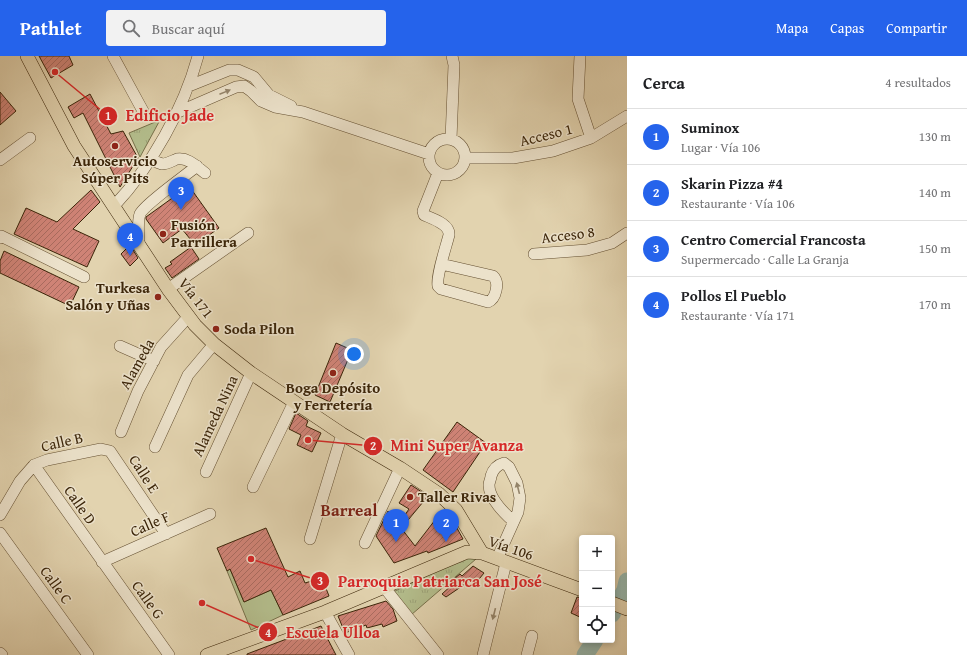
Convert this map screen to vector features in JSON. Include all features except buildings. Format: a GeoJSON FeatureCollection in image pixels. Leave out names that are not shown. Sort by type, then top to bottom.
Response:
{"type":"FeatureCollection","features":[{"type":"Feature","properties":{"kind":"main road","name":"Vía 171"},"geometry":{"type":"LineString","coordinates":[[26,56],[74,146],[139,246],[168,289],[189,316],[214,344],[251,373],[294,402],[342,434],[400,468],[439,494],[456,510],[482,553]]}},
{"type":"Feature","properties":{"kind":"main road","name":"Vía 106"},"geometry":{"type":"LineString","coordinates":[[207,655],[325,612],[467,552],[482,553],[579,589]]}},
{"type":"Feature","properties":{"kind":"main road"},"geometry":{"type":"LineString","coordinates":[[615,604],[627,609]]}},
{"type":"Feature","properties":{"kind":"street"},"geometry":{"type":"LineString","coordinates":[[113,56],[143,111]]}},
{"type":"Feature","properties":{"kind":"street"},"geometry":{"type":"LineString","coordinates":[[114,206],[131,189],[151,160],[176,113],[188,86],[198,56]]}},
{"type":"Feature","properties":{"kind":"street"},"geometry":{"type":"LineString","coordinates":[[451,139],[454,65],[452,56]]}},
{"type":"Feature","properties":{"kind":"street"},"geometry":{"type":"LineString","coordinates":[[580,56],[578,99],[591,138]]}},
{"type":"Feature","properties":{"kind":"street"},"geometry":{"type":"LineString","coordinates":[[188,86],[229,70],[238,70],[254,77],[269,95],[303,112]]}},
{"type":"Feature","properties":{"kind":"street"},"geometry":{"type":"LineString","coordinates":[[176,113],[236,87],[244,86],[261,102],[303,112],[429,154]]}},
{"type":"Feature","properties":{"kind":"street","name":"Acceso 1"},"geometry":{"type":"LineString","coordinates":[[466,158],[513,158],[553,151],[591,138],[627,116]]}},
{"type":"Feature","properties":{"kind":"street"},"geometry":{"type":"LineString","coordinates":[[0,160],[30,138]]}},
{"type":"Feature","properties":{"kind":"street"},"geometry":{"type":"LineString","coordinates":[[451,139],[462,146],[466,158],[461,170],[456,174],[444,176],[438,173],[430,165],[429,154],[431,148],[440,140],[451,139]]}},
{"type":"Feature","properties":{"kind":"street"},"geometry":{"type":"LineString","coordinates":[[139,246],[139,218],[141,212],[161,195],[201,170],[192,162],[182,159],[165,164],[159,164],[151,160]]}},
{"type":"Feature","properties":{"kind":"street"},"geometry":{"type":"LineString","coordinates":[[438,173],[423,211],[424,215],[447,227],[449,231],[441,264],[437,282],[438,286],[488,302],[492,300],[497,282],[493,276],[441,264]]}},
{"type":"Feature","properties":{"kind":"street"},"geometry":{"type":"LineString","coordinates":[[168,289],[248,233]]}},
{"type":"Feature","properties":{"kind":"street","name":"Acceso 8"},"geometry":{"type":"LineString","coordinates":[[534,254],[587,250],[612,243],[627,233]]}},
{"type":"Feature","properties":{"kind":"street"},"geometry":{"type":"LineString","coordinates":[[0,238],[1,236],[84,277]]}},
{"type":"Feature","properties":{"kind":"street","name":"Alameda"},"geometry":{"type":"LineString","coordinates":[[121,432],[138,391],[161,347],[189,316]]}},
{"type":"Feature","properties":{"kind":"street"},"geometry":{"type":"LineString","coordinates":[[156,447],[188,375],[214,344]]}},
{"type":"Feature","properties":{"kind":"street"},"geometry":{"type":"LineString","coordinates":[[120,346],[154,361]]}},
{"type":"Feature","properties":{"kind":"street","name":"Alameda Nina"},"geometry":{"type":"LineString","coordinates":[[206,472],[251,373]]}},
{"type":"Feature","properties":{"kind":"street"},"geometry":{"type":"LineString","coordinates":[[253,487],[294,402]]}},
{"type":"Feature","properties":{"kind":"street"},"geometry":{"type":"LineString","coordinates":[[310,539],[342,434]]}},
{"type":"Feature","properties":{"kind":"street","name":"Calle B"},"geometry":{"type":"LineString","coordinates":[[0,515],[20,482],[34,465],[47,460],[101,449],[110,451]]}},
{"type":"Feature","properties":{"kind":"street","name":"Calle E"},"geometry":{"type":"LineString","coordinates":[[110,451],[166,534]]}},
{"type":"Feature","properties":{"kind":"street","name":"Calle D"},"geometry":{"type":"LineString","coordinates":[[34,465],[102,562]]}},
{"type":"Feature","properties":{"kind":"street"},"geometry":{"type":"LineString","coordinates":[[365,543],[400,468]]}},
{"type":"Feature","properties":{"kind":"street","name":"Calle F"},"geometry":{"type":"LineString","coordinates":[[102,562],[210,514]]}},
{"type":"Feature","properties":{"kind":"street"},"geometry":{"type":"LineString","coordinates":[[484,655],[502,561],[513,521]]}},
{"type":"Feature","properties":{"kind":"street","name":"Calle C"},"geometry":{"type":"LineString","coordinates":[[0,533],[88,655]]}},
{"type":"Feature","properties":{"kind":"street","name":"Calle G"},"geometry":{"type":"LineString","coordinates":[[102,562],[169,655]]}},
{"type":"Feature","properties":{"kind":"street"},"geometry":{"type":"LineString","coordinates":[[384,587],[438,655]]}},
{"type":"Feature","properties":{"kind":"street"},"geometry":{"type":"LineString","coordinates":[[325,612],[349,655]]}},
{"type":"Feature","properties":{"kind":"street"},"geometry":{"type":"LineString","coordinates":[[527,655],[532,636]]}},
{"type":"Feature","properties":{"kind":"green space"},"geometry":{"type":"Polygon","coordinates":[[[160,120],[140,157],[129,133],[160,120]]]}},
{"type":"Feature","properties":{"kind":"green space"},"geometry":{"type":"Polygon","coordinates":[[[468,556],[476,559],[411,615],[393,592],[468,556]]]}},
{"type":"Feature","properties":{"kind":"green space"},"geometry":{"type":"Polygon","coordinates":[[[230,569],[244,602],[271,590],[283,615],[251,630],[227,571],[230,569]]]}},
{"type":"Feature","properties":{"kind":"waterway"},"geometry":{"type":"LineString","coordinates":[[615,608],[625,590],[627,581]]}},
{"type":"Feature","properties":{"kind":"waterway"},"geometry":{"type":"LineString","coordinates":[[585,655],[593,643]]}},
{"type":"Feature","properties":{"kind":"place","name":"Edificio Jade"},"geometry":{"type":"Point","coordinates":[55,72]}},
{"type":"Feature","properties":{"kind":"place","name":"Autoservicio Súper Pits"},"geometry":{"type":"Point","coordinates":[115,146]}},
{"type":"Feature","properties":{"kind":"place","name":"Centro Comercial Francosta"},"geometry":{"type":"Point","coordinates":[181,210]}},
{"type":"Feature","properties":{"kind":"place","name":"Fusión Parrillera"},"geometry":{"type":"Point","coordinates":[163,234]}},
{"type":"Feature","properties":{"kind":"place","name":"Pollos El Pueblo"},"geometry":{"type":"Point","coordinates":[130,256]}},
{"type":"Feature","properties":{"kind":"place","name":"Turkesa Salón y Uñas"},"geometry":{"type":"Point","coordinates":[158,297]}},
{"type":"Feature","properties":{"kind":"place","name":"Soda Pilon"},"geometry":{"type":"Point","coordinates":[216,329]}},
{"type":"Feature","properties":{"kind":"place","name":"Boga Depósito y Ferretería"},"geometry":{"type":"Point","coordinates":[333,373]}},
{"type":"Feature","properties":{"kind":"place","name":"Mini Super Avanza"},"geometry":{"type":"Point","coordinates":[308,440]}},
{"type":"Feature","properties":{"kind":"place","name":"Taller Rivas"},"geometry":{"type":"Point","coordinates":[410,497]}},
{"type":"Feature","properties":{"kind":"place","name":"Suminox"},"geometry":{"type":"Point","coordinates":[396,542]}},
{"type":"Feature","properties":{"kind":"place","name":"Skarin Pizza #4"},"geometry":{"type":"Point","coordinates":[446,542]}},
{"type":"Feature","properties":{"kind":"place","name":"Parroquia Patriarca San José"},"geometry":{"type":"Point","coordinates":[251,559]}},
{"type":"Feature","properties":{"kind":"place","name":"Escuela Ulloa"},"geometry":{"type":"Point","coordinates":[202,603]}},
{"type":"Feature","properties":{"kind":"district","name":"Barreal"},"geometry":{"type":"Point","coordinates":[349,510]}}]}
